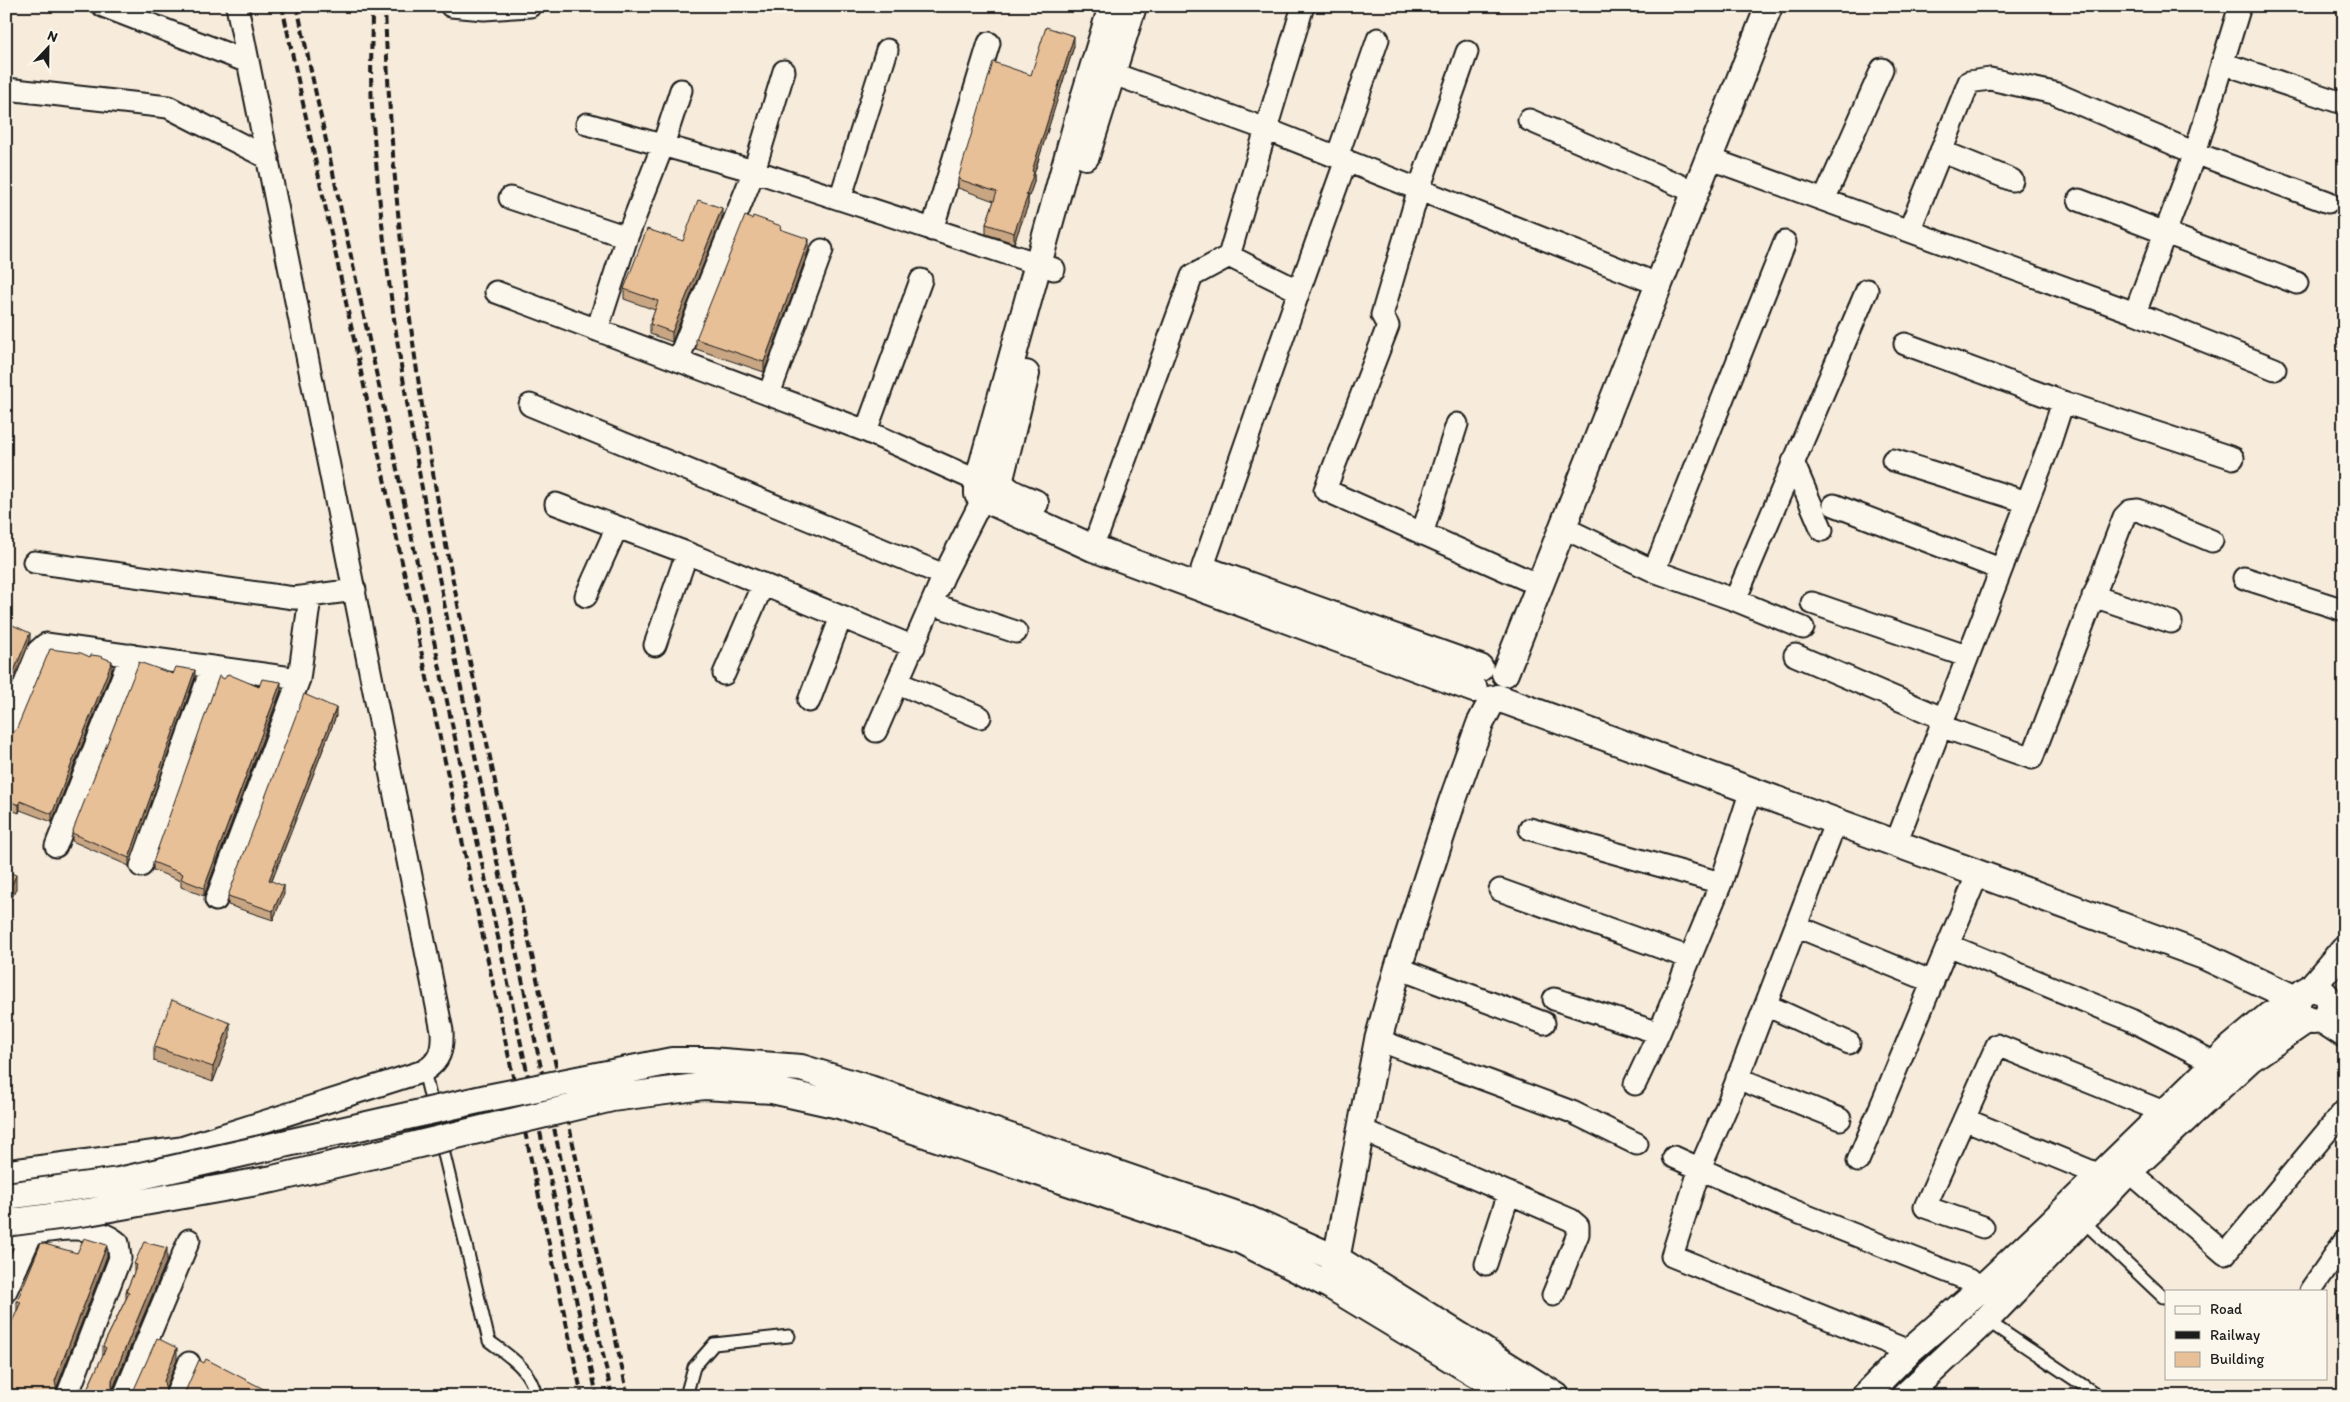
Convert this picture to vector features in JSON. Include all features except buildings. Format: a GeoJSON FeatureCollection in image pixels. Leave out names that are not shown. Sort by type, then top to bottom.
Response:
{"type":"FeatureCollection","features":[{"type":"Feature","properties":{"kind":"street"},"geometry":{"type":"LineString","coordinates":[[103,6],[248,62]]}},
{"type":"Feature","properties":{"kind":"street"},"geometry":{"type":"LineString","coordinates":[[6,1172],[181,1148],[424,1071],[434,1065],[440,1055],[442,1031],[237,6]]}},
{"type":"Feature","properties":{"kind":"street"},"geometry":{"type":"LineString","coordinates":[[451,6],[484,9],[530,6]]}},
{"type":"Feature","properties":{"kind":"street"},"geometry":{"type":"LineString","coordinates":[[876,731],[944,575],[987,486],[1046,267],[1112,6]]}},
{"type":"Feature","properties":{"kind":"street"},"geometry":{"type":"LineString","coordinates":[[1046,267],[1133,6]]}},
{"type":"Feature","properties":{"kind":"street"},"geometry":{"type":"LineString","coordinates":[[1099,531],[1192,276],[1229,256],[1304,6]]}},
{"type":"Feature","properties":{"kind":"street"},"geometry":{"type":"LineString","coordinates":[[1490,684],[1562,527],[1754,6]]}},
{"type":"Feature","properties":{"kind":"street"},"geometry":{"type":"LineString","coordinates":[[1331,1286],[1378,1040],[1398,968],[1480,724],[1490,684],[1525,579],[1645,279],[1688,189],[1708,158],[1769,6]]}},
{"type":"Feature","properties":{"kind":"street"},"geometry":{"type":"LineString","coordinates":[[2135,313],[2195,153],[2240,6]]}},
{"type":"Feature","properties":{"kind":"street"},"geometry":{"type":"LineString","coordinates":[[1202,569],[1342,159],[1378,38]]}},
{"type":"Feature","properties":{"kind":"street"},"geometry":{"type":"LineString","coordinates":[[932,230],[989,44]]}},
{"type":"Feature","properties":{"kind":"street"},"geometry":{"type":"LineString","coordinates":[[840,199],[887,50]]}},
{"type":"Feature","properties":{"kind":"street"},"geometry":{"type":"LineString","coordinates":[[1467,52],[1419,189],[1382,315],[1388,326],[1324,490],[1525,579]]}},
{"type":"Feature","properties":{"kind":"street"},"geometry":{"type":"LineString","coordinates":[[2222,64],[2336,101]]}},
{"type":"Feature","properties":{"kind":"street"},"geometry":{"type":"LineString","coordinates":[[1824,200],[1882,69]]}},
{"type":"Feature","properties":{"kind":"street"},"geometry":{"type":"LineString","coordinates":[[678,360],[754,171],[784,71]]}},
{"type":"Feature","properties":{"kind":"street"},"geometry":{"type":"LineString","coordinates":[[1111,73],[1266,129],[1645,279]]}},
{"type":"Feature","properties":{"kind":"street"},"geometry":{"type":"LineString","coordinates":[[1909,231],[1968,82],[1990,79],[2054,93],[2195,153],[2328,202]]}},
{"type":"Feature","properties":{"kind":"street"},"geometry":{"type":"LineString","coordinates":[[6,89],[168,107],[268,158]]}},
{"type":"Feature","properties":{"kind":"street"},"geometry":{"type":"LineString","coordinates":[[597,330],[627,237],[663,145],[681,90]]}},
{"type":"Feature","properties":{"kind":"street"},"geometry":{"type":"LineString","coordinates":[[1529,120],[1688,189]]}},
{"type":"Feature","properties":{"kind":"street"},"geometry":{"type":"LineString","coordinates":[[587,124],[754,171],[1046,267]]}},
{"type":"Feature","properties":{"kind":"street"},"geometry":{"type":"LineString","coordinates":[[1941,151],[2012,180]]}},
{"type":"Feature","properties":{"kind":"street"},"geometry":{"type":"LineString","coordinates":[[1708,158],[2135,313],[2275,369]]}},
{"type":"Feature","properties":{"kind":"street"},"geometry":{"type":"LineString","coordinates":[[510,198],[627,237]]}},
{"type":"Feature","properties":{"kind":"street"},"geometry":{"type":"LineString","coordinates":[[2079,200],[2297,283]]}},
{"type":"Feature","properties":{"kind":"street"},"geometry":{"type":"LineString","coordinates":[[1654,571],[1784,242]]}},
{"type":"Feature","properties":{"kind":"street"},"geometry":{"type":"LineString","coordinates":[[769,394],[822,250]]}},
{"type":"Feature","properties":{"kind":"street"},"geometry":{"type":"LineString","coordinates":[[1229,256],[1298,291]]}},
{"type":"Feature","properties":{"kind":"street"},"geometry":{"type":"LineString","coordinates":[[866,431],[922,280]]}},
{"type":"Feature","properties":{"kind":"street"},"geometry":{"type":"LineString","coordinates":[[1735,600],[1867,290]]}},
{"type":"Feature","properties":{"kind":"street"},"geometry":{"type":"LineString","coordinates":[[496,292],[866,431],[987,486],[1093,548],[1490,684],[1899,836],[2210,941],[2265,968],[2318,1004],[2344,1037]]}},
{"type":"Feature","properties":{"kind":"street"},"geometry":{"type":"LineString","coordinates":[[1905,344],[2062,402],[2232,458]]}},
{"type":"Feature","properties":{"kind":"street"},"geometry":{"type":"LineString","coordinates":[[1899,836],[1966,656],[2048,448],[2062,402]]}},
{"type":"Feature","properties":{"kind":"street"},"geometry":{"type":"LineString","coordinates":[[530,405],[944,575]]}},
{"type":"Feature","properties":{"kind":"street"},"geometry":{"type":"LineString","coordinates":[[1422,534],[1457,424]]}},
{"type":"Feature","properties":{"kind":"street"},"geometry":{"type":"LineString","coordinates":[[1893,460],[2027,502]]}},
{"type":"Feature","properties":{"kind":"street"},"geometry":{"type":"LineString","coordinates":[[1793,462],[1822,530]]}},
{"type":"Feature","properties":{"kind":"street"},"geometry":{"type":"LineString","coordinates":[[987,486],[1002,486],[1007,491],[1099,531],[1202,569],[1751,790],[1836,821],[1899,836],[1978,873],[2204,956],[2318,1004]]}},
{"type":"Feature","properties":{"kind":"street"},"geometry":{"type":"LineString","coordinates":[[556,504],[687,553],[914,647]]}},
{"type":"Feature","properties":{"kind":"street"},"geometry":{"type":"LineString","coordinates":[[1834,505],[2000,569]]}},
{"type":"Feature","properties":{"kind":"street"},"geometry":{"type":"LineString","coordinates":[[1795,655],[1941,722],[2032,758],[2124,517],[2130,511],[2138,510],[2212,541]]}},
{"type":"Feature","properties":{"kind":"street"},"geometry":{"type":"LineString","coordinates":[[586,596],[617,527]]}},
{"type":"Feature","properties":{"kind":"street"},"geometry":{"type":"LineString","coordinates":[[1562,527],[1654,571],[1735,600],[1803,628]]}},
{"type":"Feature","properties":{"kind":"street"},"geometry":{"type":"LineString","coordinates":[[655,645],[687,553]]}},
{"type":"Feature","properties":{"kind":"street"},"geometry":{"type":"LineString","coordinates":[[34,562],[294,598],[354,590]]}},
{"type":"Feature","properties":{"kind":"street"},"geometry":{"type":"LineString","coordinates":[[2244,578],[2344,610]]}},
{"type":"Feature","properties":{"kind":"street"},"geometry":{"type":"LineString","coordinates":[[724,674],[763,584]]}},
{"type":"Feature","properties":{"kind":"street"},"geometry":{"type":"LineString","coordinates":[[2094,596],[2172,622]]}},
{"type":"Feature","properties":{"kind":"street"},"geometry":{"type":"LineString","coordinates":[[216,900],[299,680],[310,597]]}},
{"type":"Feature","properties":{"kind":"street"},"geometry":{"type":"LineString","coordinates":[[1812,603],[1966,656]]}},
{"type":"Feature","properties":{"kind":"street"},"geometry":{"type":"LineString","coordinates":[[932,604],[1016,632]]}},
{"type":"Feature","properties":{"kind":"street"},"geometry":{"type":"LineString","coordinates":[[809,700],[841,617]]}},
{"type":"Feature","properties":{"kind":"street"},"geometry":{"type":"LineString","coordinates":[[6,731],[38,651],[46,644],[299,680]]}},
{"type":"Feature","properties":{"kind":"street"},"geometry":{"type":"LineString","coordinates":[[56,846],[130,655]]}},
{"type":"Feature","properties":{"kind":"street"},"geometry":{"type":"LineString","coordinates":[[141,866],[212,667]]}},
{"type":"Feature","properties":{"kind":"street"},"geometry":{"type":"LineString","coordinates":[[898,683],[980,717]]}},
{"type":"Feature","properties":{"kind":"street"},"geometry":{"type":"LineString","coordinates":[[1636,1084],[1721,883],[1751,790]]}},
{"type":"Feature","properties":{"kind":"street"},"geometry":{"type":"LineString","coordinates":[[1836,821],[1738,1078],[1700,1168],[1672,1256],[1909,1351]]}},
{"type":"Feature","properties":{"kind":"street"},"geometry":{"type":"LineString","coordinates":[[1530,829],[1721,883]]}},
{"type":"Feature","properties":{"kind":"street"},"geometry":{"type":"LineString","coordinates":[[1858,1160],[1978,873]]}},
{"type":"Feature","properties":{"kind":"street"},"geometry":{"type":"LineString","coordinates":[[1500,890],[1690,958]]}},
{"type":"Feature","properties":{"kind":"street"},"geometry":{"type":"LineString","coordinates":[[1796,926],[1933,982]]}},
{"type":"Feature","properties":{"kind":"street"},"geometry":{"type":"LineString","coordinates":[[1948,946],[2131,1020],[2215,1063]]}},
{"type":"Feature","properties":{"kind":"street"},"geometry":{"type":"LineString","coordinates":[[1865,1396],[1909,1351],[1994,1293],[2083,1221],[2129,1171],[2250,1059],[2318,1004],[2344,949]]}},
{"type":"Feature","properties":{"kind":"street"},"geometry":{"type":"LineString","coordinates":[[1398,968],[1544,1023]]}},
{"type":"Feature","properties":{"kind":"street"},"geometry":{"type":"LineString","coordinates":[[1554,999],[1659,1033]]}},
{"type":"Feature","properties":{"kind":"street"},"geometry":{"type":"LineString","coordinates":[[1905,1396],[1986,1320],[1994,1293],[2100,1175],[2215,1063],[2270,1015],[2318,1004]]}},
{"type":"Feature","properties":{"kind":"street"},"geometry":{"type":"LineString","coordinates":[[1766,1005],[1849,1043]]}},
{"type":"Feature","properties":{"kind":"street"},"geometry":{"type":"LineString","coordinates":[[1378,1040],[1572,1112],[1637,1144]]}},
{"type":"Feature","properties":{"kind":"street"},"geometry":{"type":"LineString","coordinates":[[1983,1227],[1925,1207],[1997,1045],[2164,1112]]}},
{"type":"Feature","properties":{"kind":"street"},"geometry":{"type":"LineString","coordinates":[[6,1196],[119,1181],[487,1098],[662,1063],[710,1061],[755,1063],[810,1071],[870,1089],[1242,1228],[1331,1286],[1513,1396]]}},
{"type":"Feature","properties":{"kind":"street"},"geometry":{"type":"LineString","coordinates":[[1738,1078],[1840,1119]]}},
{"type":"Feature","properties":{"kind":"street"},"geometry":{"type":"LineString","coordinates":[[6,1223],[88,1212],[273,1179],[612,1098],[704,1086],[772,1090],[839,1105],[1242,1228],[1337,1259],[1556,1396]]}},
{"type":"Feature","properties":{"kind":"street"},"geometry":{"type":"LineString","coordinates":[[2129,1171],[2225,1254],[2344,1111]]}},
{"type":"Feature","properties":{"kind":"street"},"geometry":{"type":"LineString","coordinates":[[1964,1119],[2100,1175]]}},
{"type":"Feature","properties":{"kind":"street"},"geometry":{"type":"LineString","coordinates":[[1360,1129],[1571,1220],[1578,1226],[1578,1234],[1554,1295]]}},
{"type":"Feature","properties":{"kind":"street"},"geometry":{"type":"LineString","coordinates":[[1674,1157],[1782,1206],[1994,1293]]}},
{"type":"Feature","properties":{"kind":"street"},"geometry":{"type":"LineString","coordinates":[[1486,1264],[1509,1193]]}},
{"type":"Feature","properties":{"kind":"street"},"geometry":{"type":"LineString","coordinates":[[6,1238],[78,1228],[113,1238],[121,1250],[120,1258],[67,1396]]}},
{"type":"Feature","properties":{"kind":"street"},"geometry":{"type":"LineString","coordinates":[[6,1291],[30,1234]]}},
{"type":"Feature","properties":{"kind":"street"},"geometry":{"type":"LineString","coordinates":[[124,1396],[189,1240]]}},
{"type":"Feature","properties":{"kind":"street"},"geometry":{"type":"LineString","coordinates":[[2311,1290],[2344,1242]]}},
{"type":"Feature","properties":{"kind":"street"},"geometry":{"type":"LineString","coordinates":[[176,1396],[190,1363]]}},
{"type":"Feature","properties":{"kind":"lane"},"geometry":{"type":"LineString","coordinates":[[424,1071],[489,1341],[523,1367],[533,1384],[536,1396]]}},
{"type":"Feature","properties":{"kind":"lane"},"geometry":{"type":"LineString","coordinates":[[2083,1221],[2164,1297]]}},
{"type":"Feature","properties":{"kind":"lane"},"geometry":{"type":"LineString","coordinates":[[1986,1320],[2099,1396]]}},
{"type":"Feature","properties":{"kind":"lane"},"geometry":{"type":"LineString","coordinates":[[686,1396],[694,1367],[714,1344],[790,1336]]}},
{"type":"Feature","properties":{"kind":"railway"},"geometry":{"type":"LineString","coordinates":[[282,6],[582,1396]]}},
{"type":"Feature","properties":{"kind":"railway"},"geometry":{"type":"LineString","coordinates":[[297,6],[597,1396]]}},
{"type":"Feature","properties":{"kind":"railway"},"geometry":{"type":"LineString","coordinates":[[372,6],[371,94],[378,181],[386,256],[407,406],[434,554],[482,789],[612,1396]]}},
{"type":"Feature","properties":{"kind":"railway"},"geometry":{"type":"LineString","coordinates":[[385,6],[396,195],[410,320],[428,445],[456,596],[521,906],[628,1396]]}}]}
